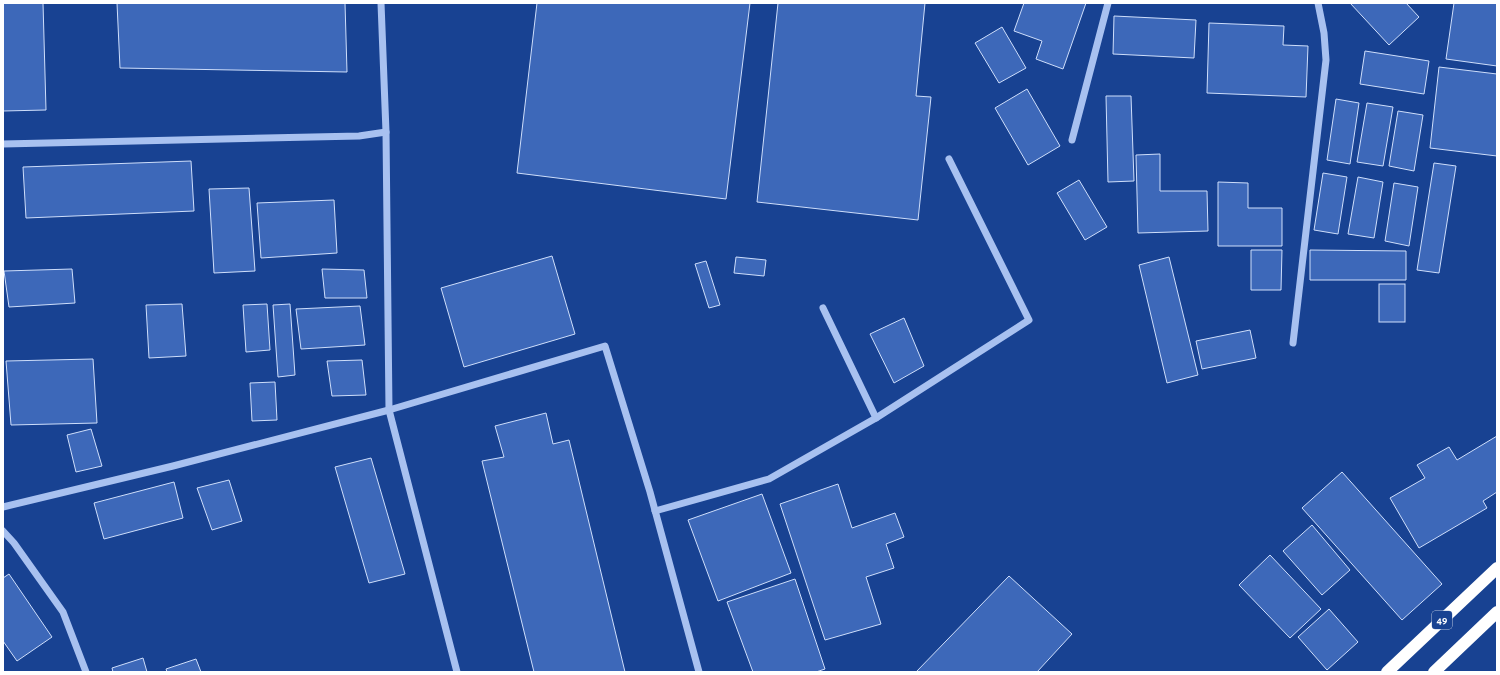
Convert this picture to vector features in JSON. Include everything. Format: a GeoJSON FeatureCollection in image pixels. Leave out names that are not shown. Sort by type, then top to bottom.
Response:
{"type":"FeatureCollection","features":[{"type":"Feature","properties":{"kind":"highway","name":"49"},"geometry":{"type":"LineString","coordinates":[[1387,672],[1497,568]]}},
{"type":"Feature","properties":{"kind":"highway"},"geometry":{"type":"LineString","coordinates":[[1434,672],[1497,612]]}},
{"type":"Feature","properties":{"kind":"street"},"geometry":{"type":"LineString","coordinates":[[381,3],[386,132],[389,410],[457,672]]}},
{"type":"Feature","properties":{"kind":"street"},"geometry":{"type":"LineString","coordinates":[[1072,140],[1108,3]]}},
{"type":"Feature","properties":{"kind":"street"},"geometry":{"type":"LineString","coordinates":[[1293,343],[1326,60],[1324,33],[1318,3]]}},
{"type":"Feature","properties":{"kind":"street"},"geometry":{"type":"LineString","coordinates":[[3,144],[359,136],[386,132]]}},
{"type":"Feature","properties":{"kind":"street"},"geometry":{"type":"LineString","coordinates":[[655,511],[769,479],[876,418],[1030,320],[949,159]]}},
{"type":"Feature","properties":{"kind":"street"},"geometry":{"type":"LineString","coordinates":[[822,308],[876,418]]}},
{"type":"Feature","properties":{"kind":"street"},"geometry":{"type":"LineString","coordinates":[[3,507],[173,466],[389,410],[605,346],[655,511],[699,672]]}},
{"type":"Feature","properties":{"kind":"street"},"geometry":{"type":"LineString","coordinates":[[3,531],[14,543],[63,612],[86,672]]}},
{"type":"Feature","properties":{"kind":"building"},"geometry":{"type":"Polygon","coordinates":[[[3,3],[43,3],[46,110],[3,111],[3,3]]]}},
{"type":"Feature","properties":{"kind":"building"},"geometry":{"type":"Polygon","coordinates":[[[117,3],[345,3],[347,72],[120,68],[117,3]]]}},
{"type":"Feature","properties":{"kind":"building"},"geometry":{"type":"Polygon","coordinates":[[[537,3],[750,3],[726,199],[517,173],[537,3]]]}},
{"type":"Feature","properties":{"kind":"building"},"geometry":{"type":"Polygon","coordinates":[[[778,3],[925,3],[916,96],[931,97],[918,220],[757,202],[778,3]]]}},
{"type":"Feature","properties":{"kind":"building"},"geometry":{"type":"Polygon","coordinates":[[[1024,3],[1086,3],[1063,69],[1036,59],[1042,41],[1014,31],[1024,3]]]}},
{"type":"Feature","properties":{"kind":"building"},"geometry":{"type":"Polygon","coordinates":[[[1350,3],[1406,3],[1419,17],[1389,45],[1350,3]]]}},
{"type":"Feature","properties":{"kind":"building"},"geometry":{"type":"Polygon","coordinates":[[[1454,3],[1497,3],[1497,66],[1446,59],[1454,3]]]}},
{"type":"Feature","properties":{"kind":"building"},"geometry":{"type":"Polygon","coordinates":[[[1114,16],[1196,20],[1194,58],[1113,54],[1114,16]]]}},
{"type":"Feature","properties":{"kind":"building"},"geometry":{"type":"Polygon","coordinates":[[[1209,23],[1284,26],[1283,45],[1308,46],[1306,97],[1207,93],[1209,23]]]}},
{"type":"Feature","properties":{"kind":"building"},"geometry":{"type":"Polygon","coordinates":[[[1002,27],[1026,68],[999,83],[975,43],[1002,27]]]}},
{"type":"Feature","properties":{"kind":"building"},"geometry":{"type":"Polygon","coordinates":[[[1365,51],[1429,61],[1424,94],[1360,84],[1365,51]]]}},
{"type":"Feature","properties":{"kind":"building"},"geometry":{"type":"Polygon","coordinates":[[[1439,67],[1497,74],[1497,156],[1430,148],[1439,67]]]}},
{"type":"Feature","properties":{"kind":"building"},"geometry":{"type":"Polygon","coordinates":[[[1027,89],[1060,146],[1028,165],[995,108],[1027,89]]]}},
{"type":"Feature","properties":{"kind":"building"},"geometry":{"type":"Polygon","coordinates":[[[1106,96],[1131,96],[1134,181],[1108,182],[1106,96]]]}},
{"type":"Feature","properties":{"kind":"building"},"geometry":{"type":"Polygon","coordinates":[[[1336,99],[1359,103],[1350,164],[1327,160],[1336,99]]]}},
{"type":"Feature","properties":{"kind":"building"},"geometry":{"type":"Polygon","coordinates":[[[1367,103],[1393,107],[1383,166],[1357,162],[1367,103]]]}},
{"type":"Feature","properties":{"kind":"building"},"geometry":{"type":"Polygon","coordinates":[[[1398,111],[1423,115],[1414,171],[1389,166],[1398,111]]]}},
{"type":"Feature","properties":{"kind":"building"},"geometry":{"type":"Polygon","coordinates":[[[1160,154],[1160,191],[1207,191],[1208,231],[1138,233],[1136,155],[1160,154]]]}},
{"type":"Feature","properties":{"kind":"building"},"geometry":{"type":"Polygon","coordinates":[[[191,161],[194,211],[26,218],[23,167],[191,161]]]}},
{"type":"Feature","properties":{"kind":"building"},"geometry":{"type":"Polygon","coordinates":[[[1434,163],[1456,166],[1439,273],[1417,270],[1434,163]]]}},
{"type":"Feature","properties":{"kind":"building"},"geometry":{"type":"Polygon","coordinates":[[[1323,173],[1347,177],[1338,234],[1314,230],[1323,173]]]}},
{"type":"Feature","properties":{"kind":"building"},"geometry":{"type":"Polygon","coordinates":[[[1358,177],[1383,182],[1374,238],[1348,234],[1358,177]]]}},
{"type":"Feature","properties":{"kind":"building"},"geometry":{"type":"Polygon","coordinates":[[[1079,180],[1107,227],[1085,240],[1057,193],[1079,180]]]}},
{"type":"Feature","properties":{"kind":"building"},"geometry":{"type":"Polygon","coordinates":[[[1218,182],[1248,183],[1248,208],[1282,208],[1282,246],[1218,246],[1218,182]]]}},
{"type":"Feature","properties":{"kind":"building"},"geometry":{"type":"Polygon","coordinates":[[[1394,183],[1418,187],[1409,246],[1385,241],[1394,183]]]}},
{"type":"Feature","properties":{"kind":"building"},"geometry":{"type":"Polygon","coordinates":[[[249,188],[255,271],[214,273],[209,189],[249,188]]]}},
{"type":"Feature","properties":{"kind":"building"},"geometry":{"type":"Polygon","coordinates":[[[334,200],[337,253],[261,258],[257,203],[334,200]]]}},
{"type":"Feature","properties":{"kind":"building"},"geometry":{"type":"Polygon","coordinates":[[[1251,250],[1282,250],[1281,290],[1251,290],[1251,250]]]}},
{"type":"Feature","properties":{"kind":"building"},"geometry":{"type":"Polygon","coordinates":[[[1310,250],[1406,251],[1406,280],[1310,280],[1310,250]]]}},
{"type":"Feature","properties":{"kind":"building"},"geometry":{"type":"Polygon","coordinates":[[[552,256],[575,334],[464,367],[441,288],[552,256]]]}},
{"type":"Feature","properties":{"kind":"building"},"geometry":{"type":"Polygon","coordinates":[[[736,257],[766,260],[764,276],[734,273],[736,257]]]}},
{"type":"Feature","properties":{"kind":"building"},"geometry":{"type":"Polygon","coordinates":[[[1169,257],[1198,375],[1167,383],[1139,265],[1169,257]]]}},
{"type":"Feature","properties":{"kind":"building"},"geometry":{"type":"Polygon","coordinates":[[[706,261],[720,305],[709,308],[695,264],[706,261]]]}},
{"type":"Feature","properties":{"kind":"building"},"geometry":{"type":"Polygon","coordinates":[[[72,269],[75,303],[9,307],[4,271],[72,269]]]}},
{"type":"Feature","properties":{"kind":"building"},"geometry":{"type":"Polygon","coordinates":[[[322,269],[364,270],[367,298],[325,298],[322,269]]]}},
{"type":"Feature","properties":{"kind":"building"},"geometry":{"type":"Polygon","coordinates":[[[1379,284],[1405,284],[1405,322],[1379,322],[1379,284]]]}},
{"type":"Feature","properties":{"kind":"building"},"geometry":{"type":"Polygon","coordinates":[[[182,304],[186,356],[149,358],[146,305],[182,304]]]}},
{"type":"Feature","properties":{"kind":"building"},"geometry":{"type":"Polygon","coordinates":[[[267,304],[270,350],[246,352],[243,305],[267,304]]]}},
{"type":"Feature","properties":{"kind":"building"},"geometry":{"type":"Polygon","coordinates":[[[290,304],[295,375],[278,377],[273,305],[290,304]]]}},
{"type":"Feature","properties":{"kind":"building"},"geometry":{"type":"Polygon","coordinates":[[[360,306],[365,345],[301,349],[296,309],[360,306]]]}},
{"type":"Feature","properties":{"kind":"building"},"geometry":{"type":"Polygon","coordinates":[[[904,318],[924,366],[894,383],[870,334],[904,318]]]}},
{"type":"Feature","properties":{"kind":"building"},"geometry":{"type":"Polygon","coordinates":[[[1250,330],[1256,358],[1202,369],[1196,341],[1250,330]]]}},
{"type":"Feature","properties":{"kind":"building"},"geometry":{"type":"Polygon","coordinates":[[[93,359],[97,423],[11,425],[6,361],[93,359]]]}},
{"type":"Feature","properties":{"kind":"building"},"geometry":{"type":"Polygon","coordinates":[[[362,360],[366,395],[332,396],[327,361],[362,360]]]}},
{"type":"Feature","properties":{"kind":"building"},"geometry":{"type":"Polygon","coordinates":[[[275,382],[277,420],[252,421],[250,383],[275,382]]]}},
{"type":"Feature","properties":{"kind":"building"},"geometry":{"type":"Polygon","coordinates":[[[546,413],[553,444],[569,440],[625,672],[534,672],[482,461],[504,457],[495,426],[546,413]]]}},
{"type":"Feature","properties":{"kind":"building"},"geometry":{"type":"Polygon","coordinates":[[[91,429],[102,466],[76,472],[67,435],[91,429]]]}},
{"type":"Feature","properties":{"kind":"building"},"geometry":{"type":"Polygon","coordinates":[[[1497,436],[1497,492],[1483,501],[1487,508],[1419,548],[1390,498],[1425,478],[1417,465],[1449,447],[1457,460],[1497,436]]]}},
{"type":"Feature","properties":{"kind":"building"},"geometry":{"type":"Polygon","coordinates":[[[371,458],[405,574],[369,583],[335,467],[371,458]]]}},
{"type":"Feature","properties":{"kind":"building"},"geometry":{"type":"Polygon","coordinates":[[[1342,472],[1442,584],[1402,620],[1302,508],[1342,472]]]}},
{"type":"Feature","properties":{"kind":"building"},"geometry":{"type":"Polygon","coordinates":[[[229,480],[242,521],[212,530],[197,488],[229,480]]]}},
{"type":"Feature","properties":{"kind":"building"},"geometry":{"type":"Polygon","coordinates":[[[174,482],[183,518],[104,539],[94,503],[174,482]]]}},
{"type":"Feature","properties":{"kind":"building"},"geometry":{"type":"Polygon","coordinates":[[[838,484],[852,528],[895,513],[904,537],[886,544],[894,568],[866,577],[881,624],[825,640],[780,504],[838,484]]]}},
{"type":"Feature","properties":{"kind":"building"},"geometry":{"type":"Polygon","coordinates":[[[762,494],[791,573],[718,601],[688,520],[762,494]]]}},
{"type":"Feature","properties":{"kind":"building"},"geometry":{"type":"Polygon","coordinates":[[[1312,525],[1350,570],[1322,595],[1283,551],[1312,525]]]}},
{"type":"Feature","properties":{"kind":"building"},"geometry":{"type":"Polygon","coordinates":[[[1270,555],[1321,609],[1290,638],[1239,585],[1270,555]]]}},
{"type":"Feature","properties":{"kind":"building"},"geometry":{"type":"Polygon","coordinates":[[[9,574],[52,637],[17,661],[3,641],[3,578],[9,574]]]}},
{"type":"Feature","properties":{"kind":"building"},"geometry":{"type":"Polygon","coordinates":[[[1009,576],[1072,634],[1037,672],[916,672],[1009,576]]]}},
{"type":"Feature","properties":{"kind":"building"},"geometry":{"type":"Polygon","coordinates":[[[795,579],[825,669],[816,672],[753,672],[727,602],[795,579]]]}},
{"type":"Feature","properties":{"kind":"building"},"geometry":{"type":"Polygon","coordinates":[[[1329,609],[1358,642],[1327,670],[1298,637],[1329,609]]]}},
{"type":"Feature","properties":{"kind":"building"},"geometry":{"type":"Polygon","coordinates":[[[143,658],[147,672],[113,672],[112,668],[143,658]]]}},
{"type":"Feature","properties":{"kind":"building"},"geometry":{"type":"Polygon","coordinates":[[[196,659],[201,672],[167,672],[166,669],[196,659]]]}}]}
